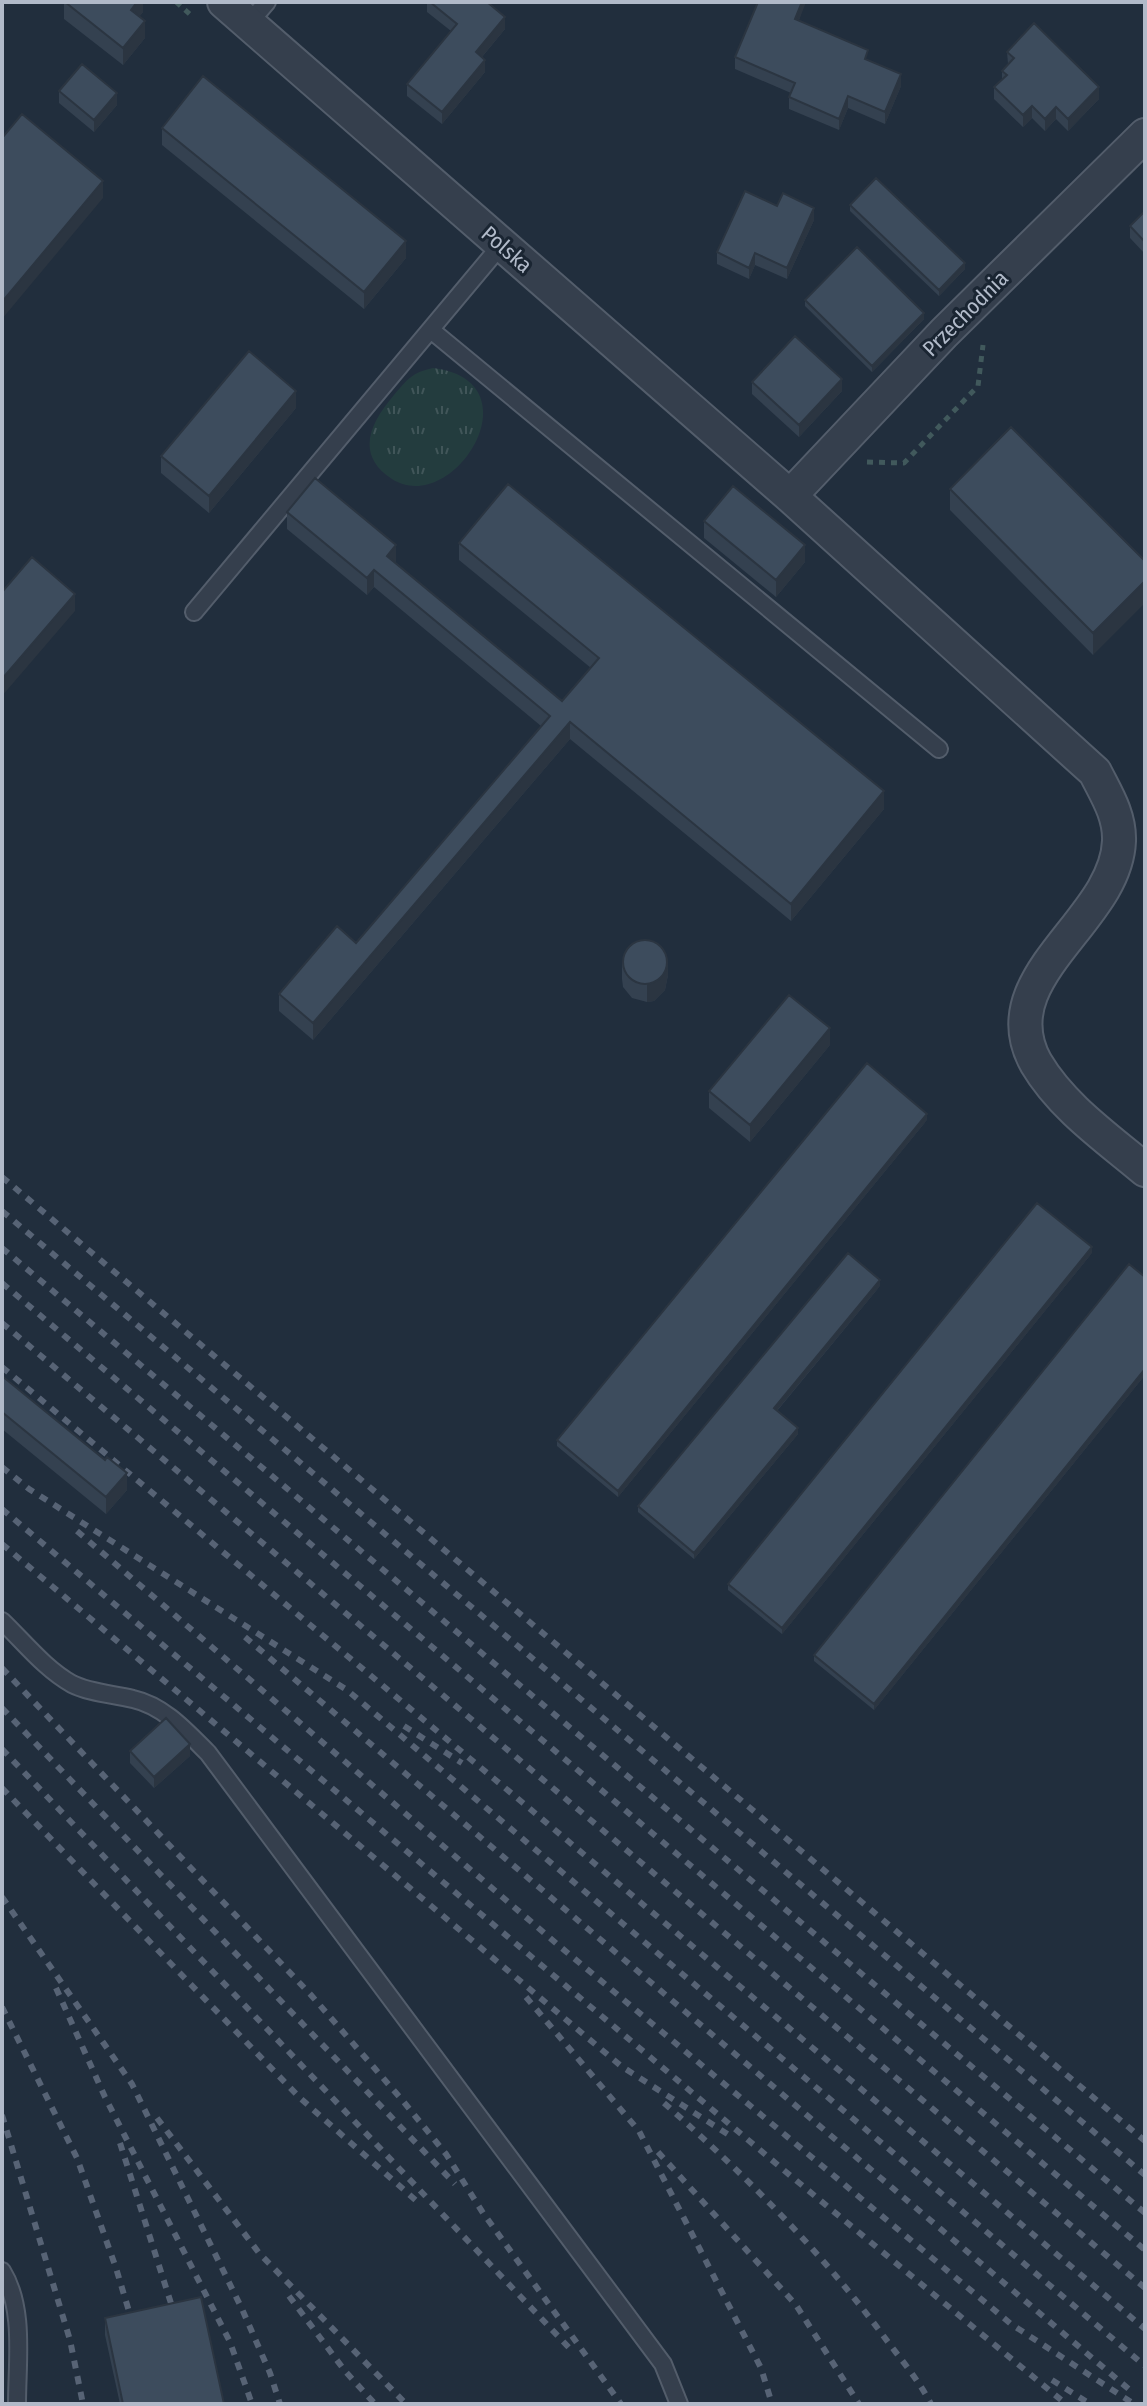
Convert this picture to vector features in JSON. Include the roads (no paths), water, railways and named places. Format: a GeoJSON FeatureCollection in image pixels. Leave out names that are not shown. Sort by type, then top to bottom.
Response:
{"type":"FeatureCollection","features":[{"type":"Feature","properties":{"kind":"street","name":"Polska"},"geometry":{"type":"LineString","coordinates":[[224,2],[258,12],[502,244],[790,496],[1095,772],[1115,812],[1119,842],[1106,887],[1033,987],[1024,1021],[1035,1062],[1070,1106],[1145,1170]]}},
{"type":"Feature","properties":{"kind":"street","name":"Przechodnia"},"geometry":{"type":"LineString","coordinates":[[790,496],[944,333],[1145,135]]}},
{"type":"Feature","properties":{"kind":"lane"},"geometry":{"type":"LineString","coordinates":[[194,612],[502,244]]}},
{"type":"Feature","properties":{"kind":"lane"},"geometry":{"type":"LineString","coordinates":[[431,330],[939,749]]}},
{"type":"Feature","properties":{"kind":"lane"},"geometry":{"type":"LineString","coordinates":[[2,1621],[54,1672],[74,1685],[135,1699],[159,1709],[180,1724],[208,1753],[663,2364],[679,2404]]}},
{"type":"Feature","properties":{"kind":"lane"},"geometry":{"type":"LineString","coordinates":[[2,2271],[11,2286],[15,2305],[17,2404]]}},
{"type":"Feature","properties":{"kind":"railway"},"geometry":{"type":"LineString","coordinates":[[2,1177],[1145,2141]]}},
{"type":"Feature","properties":{"kind":"railway"},"geometry":{"type":"LineString","coordinates":[[2,1211],[1145,2175]]}},
{"type":"Feature","properties":{"kind":"railway"},"geometry":{"type":"LineString","coordinates":[[2,1248],[1145,2213]]}},
{"type":"Feature","properties":{"kind":"railway"},"geometry":{"type":"LineString","coordinates":[[2,1283],[1145,2250]]}},
{"type":"Feature","properties":{"kind":"railway"},"geometry":{"type":"LineString","coordinates":[[2,1323],[1145,2288]]}},
{"type":"Feature","properties":{"kind":"railway"},"geometry":{"type":"LineString","coordinates":[[2,1367],[1145,2329]]}},
{"type":"Feature","properties":{"kind":"railway"},"geometry":{"type":"LineString","coordinates":[[2,1467],[29,1489],[347,1690],[1145,2366]]}},
{"type":"Feature","properties":{"kind":"railway"},"geometry":{"type":"LineString","coordinates":[[2,1509],[786,2172],[1066,2404]]}},
{"type":"Feature","properties":{"kind":"railway"},"geometry":{"type":"LineString","coordinates":[[77,1531],[557,1944],[1011,2324],[1134,2404]]}},
{"type":"Feature","properties":{"kind":"railway"},"geometry":{"type":"LineString","coordinates":[[2,1544],[621,2066],[729,2135]]}},
{"type":"Feature","properties":{"kind":"railway"},"geometry":{"type":"LineString","coordinates":[[245,1637],[1131,2391]]}},
{"type":"Feature","properties":{"kind":"railway"},"geometry":{"type":"LineString","coordinates":[[2,1668],[311,1995],[403,2101],[446,2154],[483,2213],[621,2404]]}},
{"type":"Feature","properties":{"kind":"railway"},"geometry":{"type":"LineString","coordinates":[[2,1708],[455,2184]]}},
{"type":"Feature","properties":{"kind":"railway"},"geometry":{"type":"LineString","coordinates":[[404,1726],[462,1763]]}},
{"type":"Feature","properties":{"kind":"railway"},"geometry":{"type":"LineString","coordinates":[[2,1749],[574,2353]]}},
{"type":"Feature","properties":{"kind":"railway"},"geometry":{"type":"LineString","coordinates":[[2,1788],[300,2098],[420,2204]]}},
{"type":"Feature","properties":{"kind":"railway"},"geometry":{"type":"LineString","coordinates":[[2,1897],[132,2084],[242,2309],[280,2404]]}},
{"type":"Feature","properties":{"kind":"railway"},"geometry":{"type":"LineString","coordinates":[[56,1988],[105,2097],[230,2342],[252,2404]]}},
{"type":"Feature","properties":{"kind":"railway"},"geometry":{"type":"LineString","coordinates":[[526,1997],[639,2131],[761,2368],[772,2404]]}},
{"type":"Feature","properties":{"kind":"railway"},"geometry":{"type":"LineString","coordinates":[[2,2007],[77,2158],[134,2328]]}},
{"type":"Feature","properties":{"kind":"railway"},"geometry":{"type":"LineString","coordinates":[[664,2103],[723,2157],[806,2242],[858,2302],[931,2404]]}},
{"type":"Feature","properties":{"kind":"railway"},"geometry":{"type":"LineString","coordinates":[[2,2115],[70,2340],[83,2404]]}},
{"type":"Feature","properties":{"kind":"railway"},"geometry":{"type":"LineString","coordinates":[[157,2118],[259,2253],[406,2404]]}},
{"type":"Feature","properties":{"kind":"railway"},"geometry":{"type":"LineString","coordinates":[[120,2143],[176,2319]]}},
{"type":"Feature","properties":{"kind":"railway"},"geometry":{"type":"LineString","coordinates":[[658,2152],[796,2305],[859,2404]]}},
{"type":"Feature","properties":{"kind":"railway"},"geometry":{"type":"LineString","coordinates":[[289,2296],[345,2371],[375,2404]]}},
{"type":"Feature","properties":{"kind":"railway"},"geometry":{"type":"LineString","coordinates":[[1052,2380],[1090,2404]]}}]}
